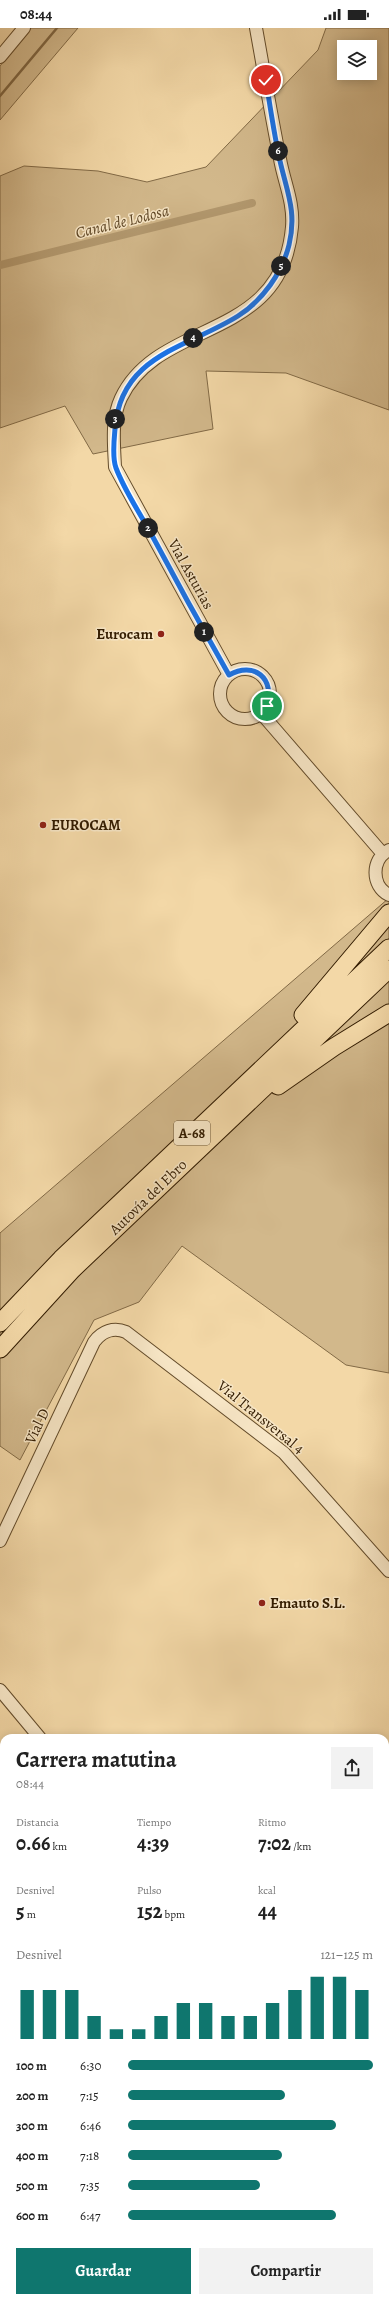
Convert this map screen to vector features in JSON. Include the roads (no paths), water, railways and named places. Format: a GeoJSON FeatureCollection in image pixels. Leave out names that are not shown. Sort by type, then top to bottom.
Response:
{"type":"FeatureCollection","features":[{"type":"Feature","properties":{"kind":"highway"},"geometry":{"type":"LineString","coordinates":[[196,1129],[243,1075],[313,1005],[389,913]]}},
{"type":"Feature","properties":{"kind":"highway","name":"Autovía del Ebro"},"geometry":{"type":"LineString","coordinates":[[0,1324],[61,1259],[196,1129],[389,948]]}},
{"type":"Feature","properties":{"kind":"highway","name":"Autovía del Ebro"},"geometry":{"type":"LineString","coordinates":[[0,1350],[72,1270],[389,969]]}},
{"type":"Feature","properties":{"kind":"highway"},"geometry":{"type":"LineString","coordinates":[[213,1136],[234,1124],[293,1075],[389,1013]]}},
{"type":"Feature","properties":{"kind":"street"},"geometry":{"type":"LineString","coordinates":[[0,57],[24,28]]}},
{"type":"Feature","properties":{"kind":"street","name":"Vial Asturias"},"geometry":{"type":"LineString","coordinates":[[229,675],[115,467],[116,414],[121,398],[137,374],[166,351],[239,316],[265,292],[284,261],[292,228],[290,192],[280,162],[256,28]]}},
{"type":"Feature","properties":{"kind":"street"},"geometry":{"type":"LineString","coordinates":[[247,669],[256,672],[264,678],[270,696],[267,706],[261,713],[252,718],[242,719],[233,716],[226,710],[221,701],[220,692],[223,682],[229,675],[237,670],[247,669]]}},
{"type":"Feature","properties":{"kind":"street"},"geometry":{"type":"LineString","coordinates":[[261,713],[386,852],[376,865],[375,876],[380,888],[389,895]]}},
{"type":"Feature","properties":{"kind":"street","name":"Vial Transversal 4"},"geometry":{"type":"LineString","coordinates":[[109,1331],[115,1330],[126,1332],[284,1453],[389,1571]]}},
{"type":"Feature","properties":{"kind":"street","name":"Vial D"},"geometry":{"type":"LineString","coordinates":[[0,1541],[94,1342],[100,1335],[109,1331]]}},
{"type":"Feature","properties":{"kind":"street"},"geometry":{"type":"LineString","coordinates":[[0,1690],[37,1734]]}},
{"type":"Feature","properties":{"kind":"street"},"geometry":{"type":"LineString","coordinates":[[0,1703],[27,1734]]}},
{"type":"Feature","properties":{"kind":"waterway"},"geometry":{"type":"LineString","coordinates":[[0,96],[57,28]]}},
{"type":"Feature","properties":{"kind":"waterway","name":"Canal de Lodosa"},"geometry":{"type":"LineString","coordinates":[[0,265],[252,203]]}},
{"type":"Feature","properties":{"kind":"place","name":"Eurocam"},"geometry":{"type":"Point","coordinates":[161,634]}},
{"type":"Feature","properties":{"kind":"place","name":"EUROCAM"},"geometry":{"type":"Point","coordinates":[43,825]}},
{"type":"Feature","properties":{"kind":"place","name":"Emauto S.L."},"geometry":{"type":"Point","coordinates":[262,1603]}}]}
